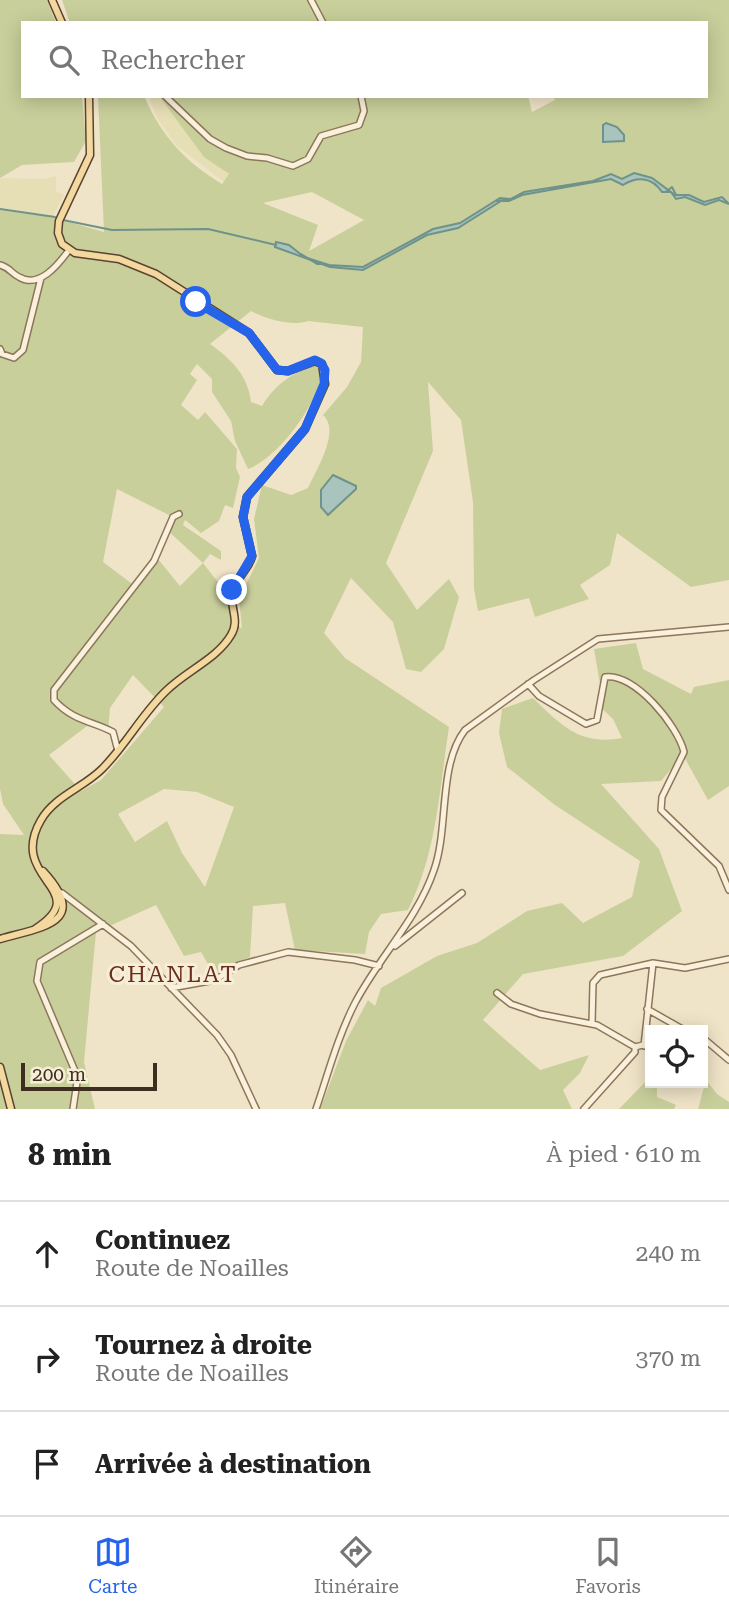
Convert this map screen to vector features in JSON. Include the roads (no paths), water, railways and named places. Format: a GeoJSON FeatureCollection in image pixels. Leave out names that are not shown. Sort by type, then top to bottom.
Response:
{"type":"FeatureCollection","features":[{"type":"Feature","properties":{"kind":"main road"},"geometry":{"type":"LineString","coordinates":[[52,0],[61,21]]}},
{"type":"Feature","properties":{"kind":"main road"},"geometry":{"type":"LineString","coordinates":[[63,901],[33,861],[32,848],[37,827],[49,809],[96,775],[165,692],[223,645],[233,632],[235,617],[232,590],[252,556],[243,517],[247,497],[305,429],[323,389],[325,372],[322,364],[315,360],[288,371],[279,371],[249,333],[156,274],[118,259],[69,250],[59,238],[58,226],[90,155],[89,98]]}},
{"type":"Feature","properties":{"kind":"main road"},"geometry":{"type":"LineString","coordinates":[[32,848],[37,863],[63,901]]}},
{"type":"Feature","properties":{"kind":"main road"},"geometry":{"type":"LineString","coordinates":[[0,939],[51,924],[63,901]]}},
{"type":"Feature","properties":{"kind":"main road"},"geometry":{"type":"LineString","coordinates":[[0,1067],[11,1109]]}},
{"type":"Feature","properties":{"kind":"street"},"geometry":{"type":"LineString","coordinates":[[311,0],[322,21]]}},
{"type":"Feature","properties":{"kind":"street"},"geometry":{"type":"LineString","coordinates":[[167,98],[210,139],[226,148],[247,156],[267,158],[293,166],[308,159],[321,136],[359,125],[364,111],[361,98]]}},
{"type":"Feature","properties":{"kind":"street"},"geometry":{"type":"LineString","coordinates":[[0,349],[2,354],[13,358],[23,350],[41,278],[69,250]]}},
{"type":"Feature","properties":{"kind":"street"},"geometry":{"type":"LineString","coordinates":[[0,265],[25,279],[41,278]]}},
{"type":"Feature","properties":{"kind":"street"},"geometry":{"type":"LineString","coordinates":[[118,751],[113,732],[89,725],[58,705],[54,700],[54,690],[154,561],[173,517],[178,514]]}},
{"type":"Feature","properties":{"kind":"street"},"geometry":{"type":"LineString","coordinates":[[316,1109],[351,1012],[424,897],[435,867],[444,825],[451,757],[457,741],[489,711],[598,639],[729,627]]}},
{"type":"Feature","properties":{"kind":"street"},"geometry":{"type":"LineString","coordinates":[[528,684],[539,696],[586,724],[597,720],[605,677],[621,681],[650,700],[666,718],[684,752],[662,797],[662,810],[665,816],[719,866],[729,890]]}},
{"type":"Feature","properties":{"kind":"street"},"geometry":{"type":"LineString","coordinates":[[389,950],[462,893]]}},
{"type":"Feature","properties":{"kind":"street"},"geometry":{"type":"LineString","coordinates":[[63,901],[77,905],[131,946],[216,1035],[231,1055],[256,1109]]}},
{"type":"Feature","properties":{"kind":"street"},"geometry":{"type":"LineString","coordinates":[[73,1109],[77,1082],[75,1071],[37,981],[36,971],[40,962],[103,924]]}},
{"type":"Feature","properties":{"kind":"street"},"geometry":{"type":"LineString","coordinates":[[171,988],[215,980],[239,965],[289,952],[355,960],[379,966]]}},
{"type":"Feature","properties":{"kind":"street"},"geometry":{"type":"LineString","coordinates":[[592,1024],[595,980],[609,972],[653,963],[685,968],[729,959]]}},
{"type":"Feature","properties":{"kind":"street"},"geometry":{"type":"LineString","coordinates":[[497,993],[520,1007],[571,1022],[592,1024],[635,1047],[644,1046],[653,963]]}},
{"type":"Feature","properties":{"kind":"street"},"geometry":{"type":"LineString","coordinates":[[647,1009],[667,1025]]}},
{"type":"Feature","properties":{"kind":"street"},"geometry":{"type":"LineString","coordinates":[[708,1042],[729,1060]]}},
{"type":"Feature","properties":{"kind":"street"},"geometry":{"type":"LineString","coordinates":[[584,1109],[635,1052],[635,1047]]}},
{"type":"Feature","properties":{"kind":"water"},"geometry":{"type":"Polygon","coordinates":[[[606,123],[617,127],[624,135],[624,141],[603,142],[603,125],[606,123]]]}},
{"type":"Feature","properties":{"kind":"water"},"geometry":{"type":"Polygon","coordinates":[[[634,173],[652,178],[671,192],[662,192],[649,181],[639,179],[623,185],[611,179],[522,195],[509,201],[501,201],[458,228],[427,235],[363,270],[330,267],[275,247],[276,242],[289,245],[304,257],[329,265],[363,267],[433,229],[460,223],[500,198],[511,199],[524,192],[593,181],[611,174],[622,179],[634,173]]]}},
{"type":"Feature","properties":{"kind":"water"},"geometry":{"type":"Polygon","coordinates":[[[671,192],[675,195],[689,195],[704,202],[722,197],[729,204],[719,200],[705,205],[685,197],[676,199],[671,192]]]}},
{"type":"Feature","properties":{"kind":"water"},"geometry":{"type":"Polygon","coordinates":[[[333,475],[356,486],[356,489],[328,515],[321,507],[321,490],[333,475]]]}},
{"type":"Feature","properties":{"kind":"waterway"},"geometry":{"type":"LineString","coordinates":[[667,191],[672,187],[676,195]]}},
{"type":"Feature","properties":{"kind":"waterway"},"geometry":{"type":"LineString","coordinates":[[497,201],[510,199]]}},
{"type":"Feature","properties":{"kind":"waterway"},"geometry":{"type":"LineString","coordinates":[[0,209],[55,217]]}},
{"type":"Feature","properties":{"kind":"waterway"},"geometry":{"type":"LineString","coordinates":[[63,220],[112,230],[208,229],[276,245]]}},
{"type":"Feature","properties":{"kind":"waterway"},"geometry":{"type":"LineString","coordinates":[[301,254],[317,264],[324,264]]}},
{"type":"Feature","properties":{"kind":"district","name":"CHANLAT"},"geometry":{"type":"Point","coordinates":[173,974]}}]}
